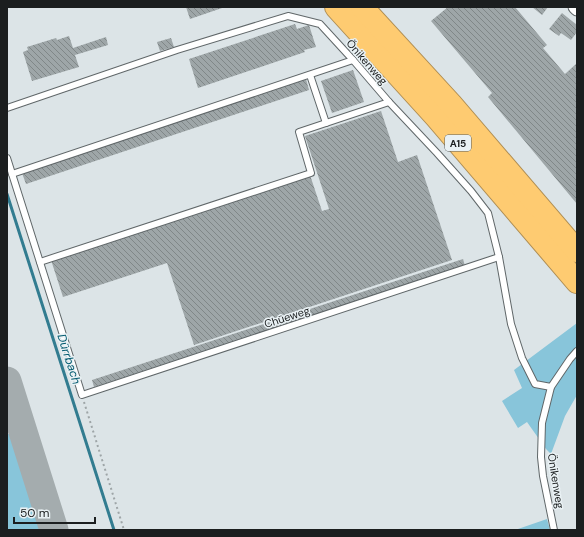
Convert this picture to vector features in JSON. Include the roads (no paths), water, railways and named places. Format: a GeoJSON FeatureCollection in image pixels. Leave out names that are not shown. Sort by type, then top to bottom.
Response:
{"type":"FeatureCollection","features":[{"type":"Feature","properties":{"kind":"highway","name":"A15"},"geometry":{"type":"LineString","coordinates":[[336,7],[398,74],[577,282]]}},
{"type":"Feature","properties":{"kind":"highway","name":"A15"},"geometry":{"type":"LineString","coordinates":[[362,7],[456,110],[577,251]]}},
{"type":"Feature","properties":{"kind":"lane","name":"Önikenweg"},"geometry":{"type":"LineString","coordinates":[[7,108],[177,50],[288,16],[320,24],[471,191],[488,213],[499,257],[511,324],[522,358],[535,384],[551,387]]}},
{"type":"Feature","properties":{"kind":"lane"},"geometry":{"type":"LineString","coordinates":[[12,174],[353,60]]}},
{"type":"Feature","properties":{"kind":"lane"},"geometry":{"type":"LineString","coordinates":[[310,75],[326,123]]}},
{"type":"Feature","properties":{"kind":"lane"},"geometry":{"type":"LineString","coordinates":[[7,158],[40,262],[311,173],[299,132],[389,102]]}},
{"type":"Feature","properties":{"kind":"lane","name":"Chüeweg"},"geometry":{"type":"LineString","coordinates":[[40,262],[82,395],[499,257]]}},
{"type":"Feature","properties":{"kind":"lane","name":"Önikenweg"},"geometry":{"type":"LineString","coordinates":[[554,530],[540,457],[542,423],[551,387],[577,351]]}},
{"type":"Feature","properties":{"kind":"waterway","name":"Dürrbach"},"geometry":{"type":"LineString","coordinates":[[7,194],[114,530]]}}]}
